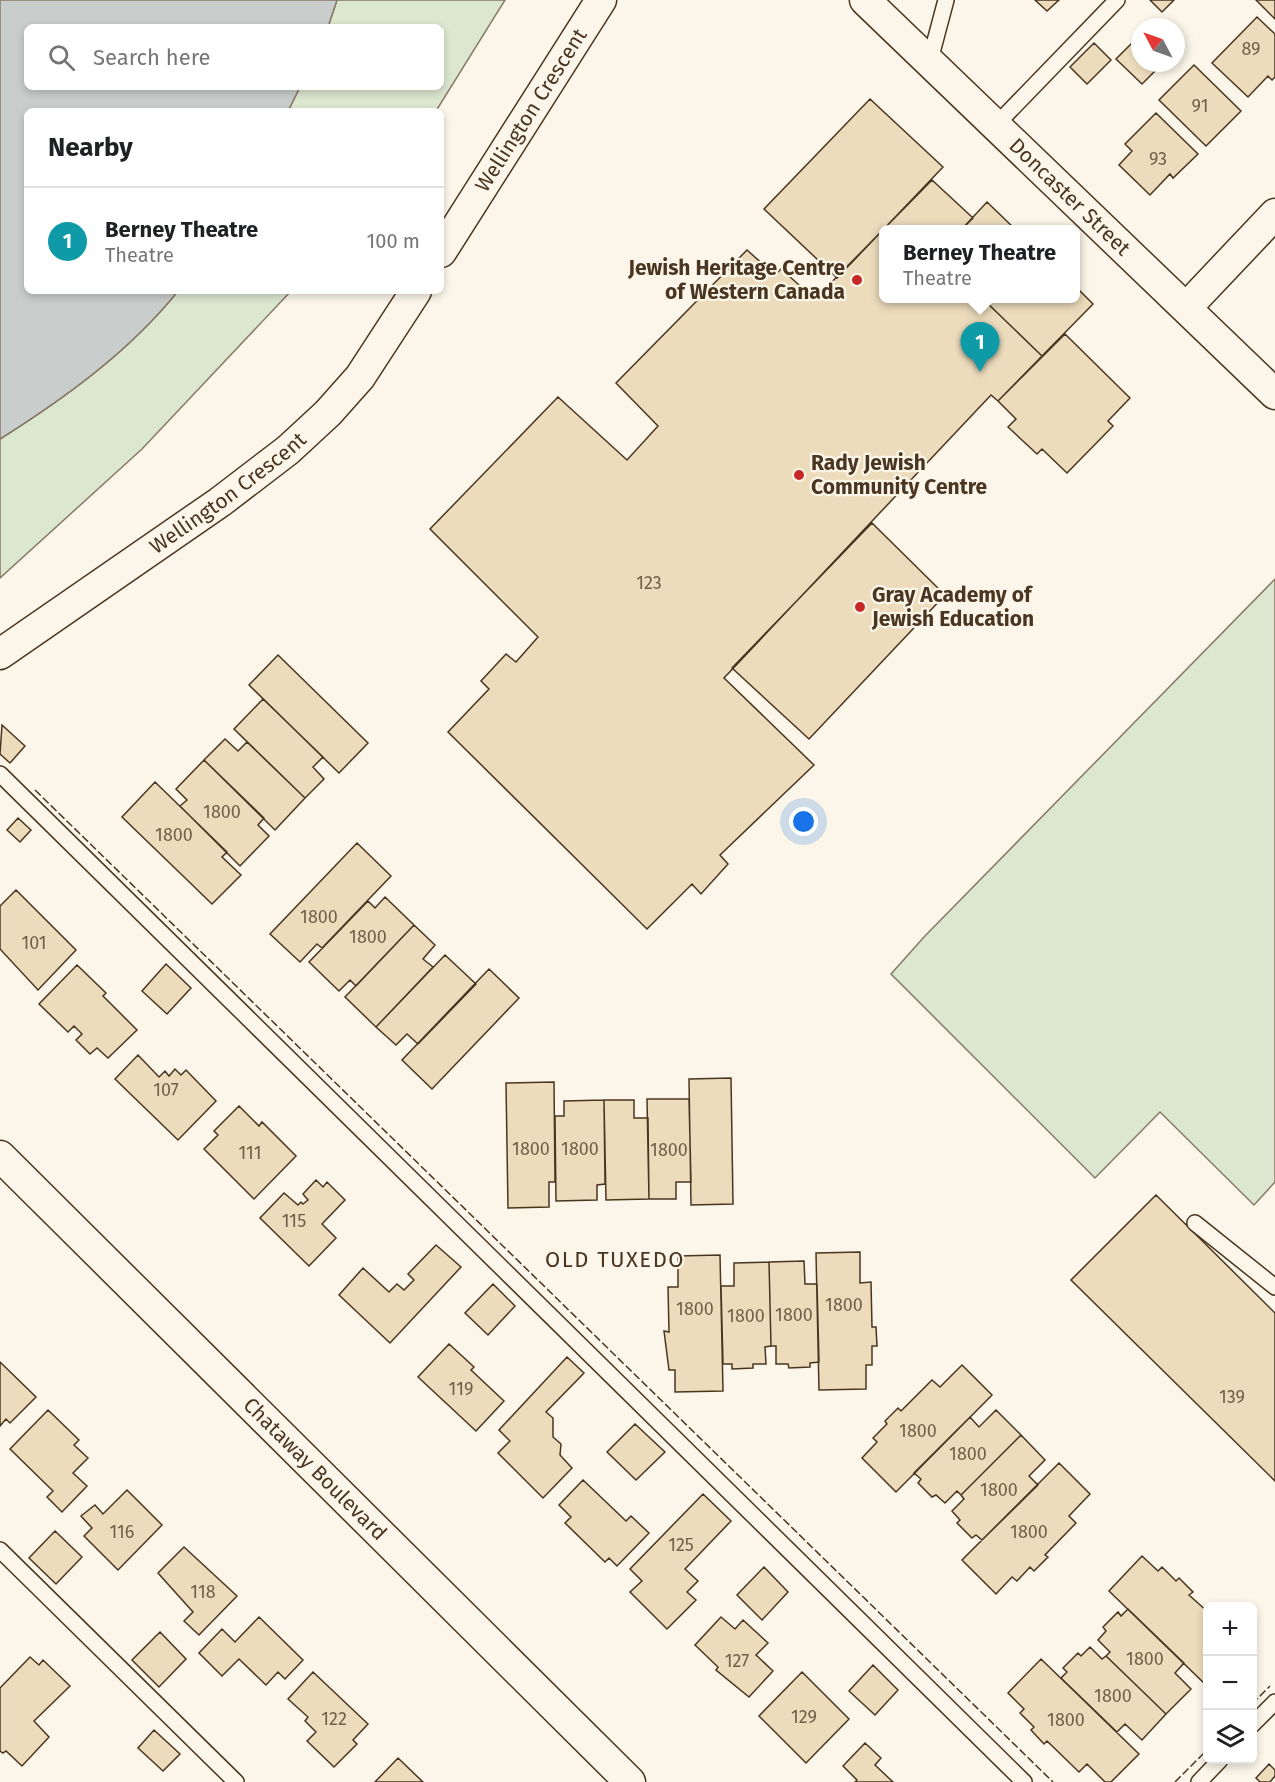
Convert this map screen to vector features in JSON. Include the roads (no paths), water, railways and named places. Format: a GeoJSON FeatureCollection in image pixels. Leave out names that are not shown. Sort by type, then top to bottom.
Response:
{"type":"FeatureCollection","features":[{"type":"Feature","properties":{"kind":"street","name":"Wellington Crescent"},"geometry":{"type":"LineString","coordinates":[[444,247],[601,0]]}},
{"type":"Feature","properties":{"kind":"street","name":"Doncaster Street"},"geometry":{"type":"LineString","coordinates":[[865,0],[997,124],[1275,394]]}},
{"type":"Feature","properties":{"kind":"street"},"geometry":{"type":"LineString","coordinates":[[1187,307],[1275,214]]}},
{"type":"Feature","properties":{"kind":"street","name":"Wellington Crescent"},"geometry":{"type":"LineString","coordinates":[[0,654],[220,502],[288,450],[328,413],[360,377],[414,294]]}},
{"type":"Feature","properties":{"kind":"street","name":"Chataway Boulevard"},"geometry":{"type":"LineString","coordinates":[[0,1156],[630,1782]]}},
{"type":"Feature","properties":{"kind":"lane"},"geometry":{"type":"LineString","coordinates":[[930,60],[946,0]]}},
{"type":"Feature","properties":{"kind":"lane"},"geometry":{"type":"LineString","coordinates":[[997,124],[1117,0]]}},
{"type":"Feature","properties":{"kind":"lane"},"geometry":{"type":"LineString","coordinates":[[0,774],[1024,1782]]}},
{"type":"Feature","properties":{"kind":"lane"},"geometry":{"type":"LineString","coordinates":[[1196,1223],[1275,1287]]}},
{"type":"Feature","properties":{"kind":"lane"},"geometry":{"type":"LineString","coordinates":[[0,1550],[236,1782]]}},
{"type":"Feature","properties":{"kind":"lane"},"geometry":{"type":"LineString","coordinates":[[1257,1720],[1275,1702]]}},
{"type":"Feature","properties":{"kind":"lane"},"geometry":{"type":"LineString","coordinates":[[1199,1782],[1216,1764]]}},
{"type":"Feature","properties":{"kind":"place","name":"Jewish Heritage Centre of Western Canada"},"geometry":{"type":"Point","coordinates":[857,280]}},
{"type":"Feature","properties":{"kind":"place","name":"Berney Theatre"},"geometry":{"type":"Point","coordinates":[980,372]}},
{"type":"Feature","properties":{"kind":"place","name":"Rady Jewish Community Centre"},"geometry":{"type":"Point","coordinates":[799,475]}},
{"type":"Feature","properties":{"kind":"place","name":"Gray Academy of Jewish Education"},"geometry":{"type":"Point","coordinates":[860,607]}},
{"type":"Feature","properties":{"kind":"district","name":"OLD TUXEDO"},"geometry":{"type":"Point","coordinates":[615,1259]}}]}
